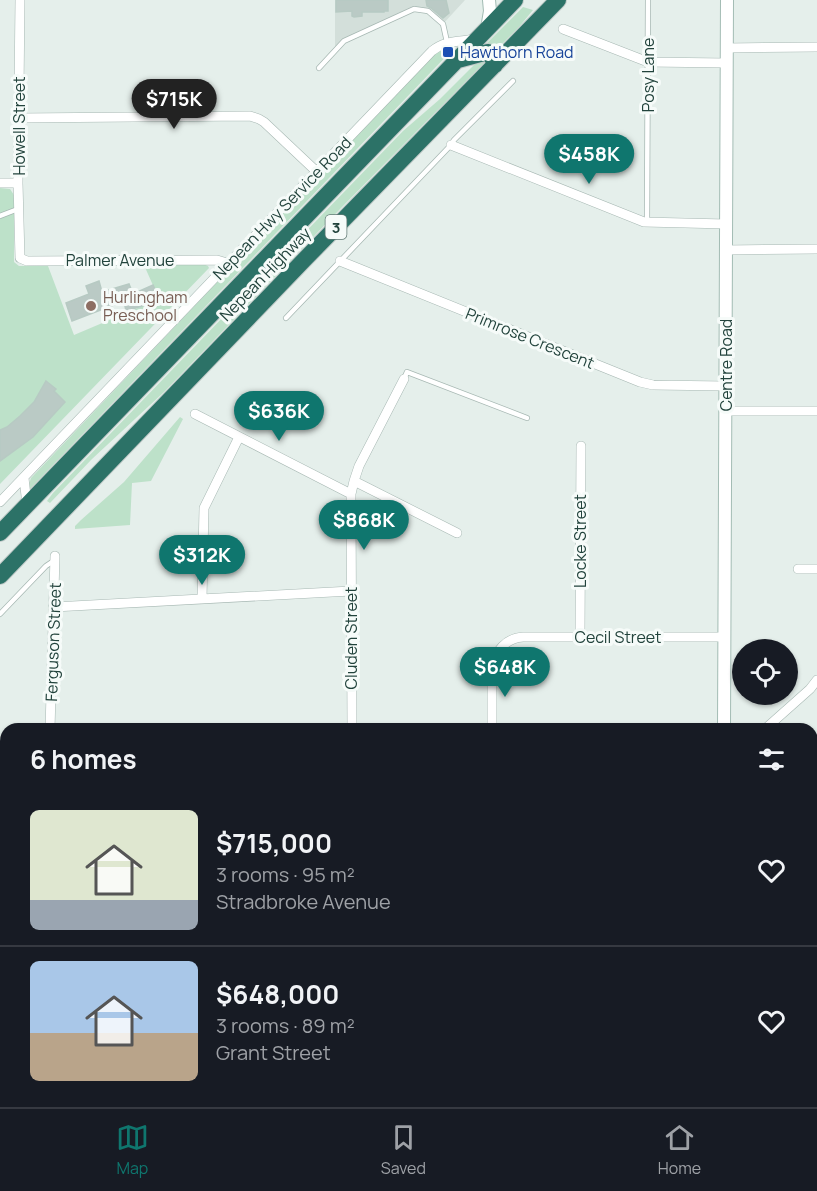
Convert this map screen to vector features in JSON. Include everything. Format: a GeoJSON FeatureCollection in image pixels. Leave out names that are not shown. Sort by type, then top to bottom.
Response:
{"type":"FeatureCollection","features":[{"type":"Feature","properties":{"kind":"highway","name":"Nepean Highway"},"geometry":{"type":"LineString","coordinates":[[0,533],[515,0]]}},
{"type":"Feature","properties":{"kind":"highway","name":"Nepean Highway"},"geometry":{"type":"LineString","coordinates":[[0,576],[558,0]]}},
{"type":"Feature","properties":{"kind":"highway"},"geometry":{"type":"LineString","coordinates":[[457,60],[488,52],[492,55],[495,65]]}},
{"type":"Feature","properties":{"kind":"highway"},"geometry":{"type":"LineString","coordinates":[[27,505],[48,526]]}},
{"type":"Feature","properties":{"kind":"main road"},"geometry":{"type":"LineString","coordinates":[[483,34],[490,11],[489,0]]}},
{"type":"Feature","properties":{"kind":"main road","name":"Centre Road"},"geometry":{"type":"LineString","coordinates":[[724,723],[727,0]]}},
{"type":"Feature","properties":{"kind":"street","name":"Howell Street"},"geometry":{"type":"LineString","coordinates":[[19,251],[20,0]]}},
{"type":"Feature","properties":{"kind":"street"},"geometry":{"type":"LineString","coordinates":[[563,29],[648,62],[726,63]]}},
{"type":"Feature","properties":{"kind":"street"},"geometry":{"type":"LineString","coordinates":[[447,42],[483,34]]}},
{"type":"Feature","properties":{"kind":"street","name":"Nepean Hwy Service Road"},"geometry":{"type":"LineString","coordinates":[[0,502],[432,51],[447,42]]}},
{"type":"Feature","properties":{"kind":"street"},"geometry":{"type":"LineString","coordinates":[[726,48],[817,47]]}},
{"type":"Feature","properties":{"kind":"street"},"geometry":{"type":"LineString","coordinates":[[19,118],[250,116],[264,122],[317,172]]}},
{"type":"Feature","properties":{"kind":"street"},"geometry":{"type":"LineString","coordinates":[[451,145],[647,222],[726,224]]}},
{"type":"Feature","properties":{"kind":"street"},"geometry":{"type":"LineString","coordinates":[[0,183],[18,183]]}},
{"type":"Feature","properties":{"kind":"street"},"geometry":{"type":"LineString","coordinates":[[726,250],[817,249]]}},
{"type":"Feature","properties":{"kind":"street","name":"Palmer Avenue"},"geometry":{"type":"LineString","coordinates":[[19,251],[20,258],[27,261],[217,260],[228,263]]}},
{"type":"Feature","properties":{"kind":"street","name":"Primrose Crescent"},"geometry":{"type":"LineString","coordinates":[[340,261],[640,382],[653,385],[725,386]]}},
{"type":"Feature","properties":{"kind":"street","name":"Cluden Street"},"geometry":{"type":"LineString","coordinates":[[351,723],[351,495],[359,466],[404,379]]}},
{"type":"Feature","properties":{"kind":"street"},"geometry":{"type":"LineString","coordinates":[[725,411],[817,411]]}},
{"type":"Feature","properties":{"kind":"street"},"geometry":{"type":"LineString","coordinates":[[195,414],[351,495]]}},
{"type":"Feature","properties":{"kind":"street"},"geometry":{"type":"LineString","coordinates":[[202,599],[204,508],[239,437]]}},
{"type":"Feature","properties":{"kind":"street","name":"Locke Street"},"geometry":{"type":"LineString","coordinates":[[580,446],[580,637]]}},
{"type":"Feature","properties":{"kind":"street"},"geometry":{"type":"LineString","coordinates":[[24,478],[27,505]]}},
{"type":"Feature","properties":{"kind":"street"},"geometry":{"type":"LineString","coordinates":[[354,481],[457,533]]}},
{"type":"Feature","properties":{"kind":"street","name":"Ferguson Street"},"geometry":{"type":"LineString","coordinates":[[50,723],[55,558]]}},
{"type":"Feature","properties":{"kind":"street"},"geometry":{"type":"LineString","coordinates":[[798,570],[817,570]]}},
{"type":"Feature","properties":{"kind":"street"},"geometry":{"type":"LineString","coordinates":[[54,607],[351,591]]}},
{"type":"Feature","properties":{"kind":"street","name":"Cecil Street"},"geometry":{"type":"LineString","coordinates":[[492,723],[492,668],[496,653],[513,639],[523,637],[724,637]]}},
{"type":"Feature","properties":{"kind":"street"},"geometry":{"type":"LineString","coordinates":[[772,723],[817,680]]}},
{"type":"Feature","properties":{"kind":"lane","name":"Posy Lane"},"geometry":{"type":"LineString","coordinates":[[647,222],[648,0]]}},
{"type":"Feature","properties":{"kind":"lane"},"geometry":{"type":"LineString","coordinates":[[319,68],[344,41],[414,9],[428,11],[443,24],[447,42]]}},
{"type":"Feature","properties":{"kind":"lane"},"geometry":{"type":"LineString","coordinates":[[286,318],[513,81]]}},
{"type":"Feature","properties":{"kind":"lane"},"geometry":{"type":"LineString","coordinates":[[0,216],[18,209]]}},
{"type":"Feature","properties":{"kind":"lane"},"geometry":{"type":"LineString","coordinates":[[404,379],[407,372],[527,418]]}},
{"type":"Feature","properties":{"kind":"lane"},"geometry":{"type":"LineString","coordinates":[[0,614],[55,558]]}},
{"type":"Feature","properties":{"kind":"shaded area"},"geometry":{"type":"Polygon","coordinates":[[[335,0],[465,0],[442,25],[428,14],[414,11],[346,42],[335,53],[335,0]]]}},
{"type":"Feature","properties":{"kind":"green space"},"geometry":{"type":"Polygon","coordinates":[[[523,7],[533,10],[496,50],[486,44],[523,7]]]}},
{"type":"Feature","properties":{"kind":"green space"},"geometry":{"type":"Polygon","coordinates":[[[457,45],[29,490],[31,478],[432,56],[445,47],[457,45]]]}},
{"type":"Feature","properties":{"kind":"green space"},"geometry":{"type":"Polygon","coordinates":[[[487,60],[164,392],[92,459],[50,503],[47,501],[403,131],[440,99],[476,63],[487,60]]]}},
{"type":"Feature","properties":{"kind":"green space"},"geometry":{"type":"Polygon","coordinates":[[[0,188],[10,189],[14,195],[14,262],[19,266],[48,266],[74,335],[159,299],[144,265],[203,264],[209,268],[0,484],[0,188]]]}},
{"type":"Feature","properties":{"kind":"green space"},"geometry":{"type":"Polygon","coordinates":[[[180,417],[183,419],[151,481],[132,483],[130,525],[75,529],[81,520],[124,482],[180,417]]]}},
{"type":"Feature","properties":{"kind":"building"},"geometry":{"type":"Polygon","coordinates":[[[336,0],[388,0],[388,11],[362,12],[362,16],[354,17],[352,11],[336,12],[336,0]]]}},
{"type":"Feature","properties":{"kind":"building"},"geometry":{"type":"Polygon","coordinates":[[[426,0],[446,0],[449,13],[443,18],[427,6],[426,0]]]}},
{"type":"Feature","properties":{"kind":"building"},"geometry":{"type":"Polygon","coordinates":[[[99,281],[102,292],[129,284],[133,294],[153,285],[159,298],[126,311],[124,301],[72,321],[66,303],[89,294],[86,286],[99,281]]]}},
{"type":"Feature","properties":{"kind":"building"},"geometry":{"type":"Polygon","coordinates":[[[46,381],[56,389],[54,391],[65,402],[33,437],[0,461],[0,430],[7,427],[34,402],[46,381]]]}},
{"type":"Feature","properties":{"kind":"place","name":"Hawthorn Road"},"geometry":{"type":"Point","coordinates":[448,52]}},
{"type":"Feature","properties":{"kind":"place","name":"Hurlingham Preschool"},"geometry":{"type":"Point","coordinates":[91,306]}}]}
